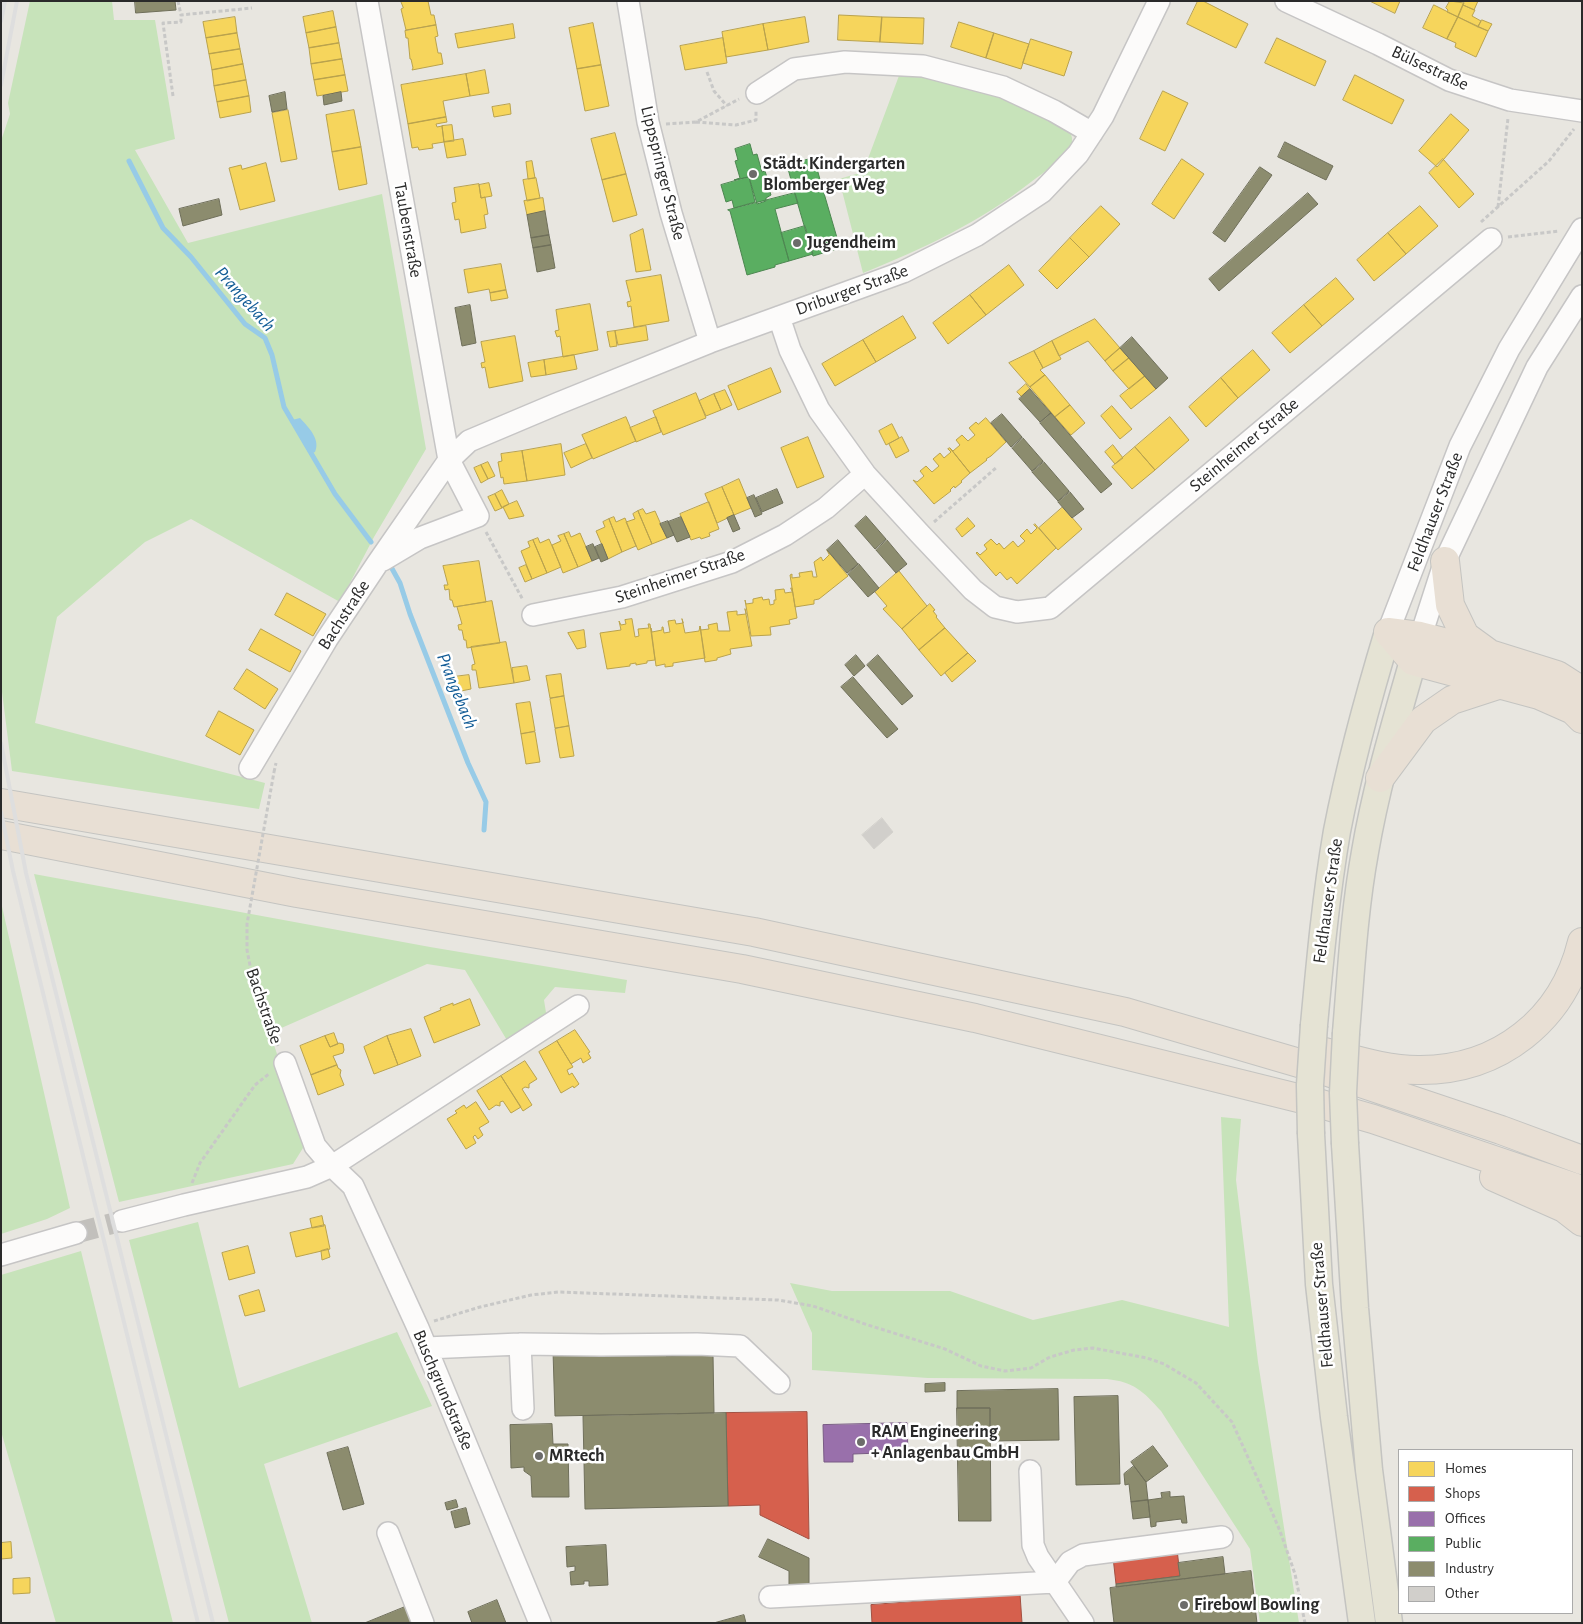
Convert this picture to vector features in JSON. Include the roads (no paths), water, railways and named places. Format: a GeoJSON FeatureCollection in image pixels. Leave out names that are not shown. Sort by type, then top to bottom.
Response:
{"type":"FeatureCollection","features":[{"type":"Feature","properties":{"kind":"highway"},"geometry":{"type":"LineString","coordinates":[[1445,561],[1450,605],[1465,636],[1490,654]]}},
{"type":"Feature","properties":{"kind":"highway"},"geometry":{"type":"LineString","coordinates":[[1388,632],[1416,648],[1498,685],[1539,695],[1573,710],[1582,719]]}},
{"type":"Feature","properties":{"kind":"highway"},"geometry":{"type":"LineString","coordinates":[[1416,648],[1490,654],[1557,675],[1582,692]]}},
{"type":"Feature","properties":{"kind":"highway"},"geometry":{"type":"LineString","coordinates":[[1380,778],[1423,720],[1452,700],[1498,685]]}},
{"type":"Feature","properties":{"kind":"highway"},"geometry":{"type":"LineString","coordinates":[[1,796],[65,815]]}},
{"type":"Feature","properties":{"kind":"highway"},"geometry":{"type":"LineString","coordinates":[[1,803],[754,932],[1125,1012],[1316,1068],[1501,1130],[1582,1160]]}},
{"type":"Feature","properties":{"kind":"highway"},"geometry":{"type":"LineString","coordinates":[[1,837],[29,840],[297,893],[732,967],[975,1018],[1373,1118],[1582,1190]]}},
{"type":"Feature","properties":{"kind":"highway"},"geometry":{"type":"LineString","coordinates":[[1125,1012],[1190,1016],[1383,1067],[1419,1070],[1455,1067],[1484,1059],[1510,1046],[1538,1024],[1561,994],[1577,963],[1582,942]]}},
{"type":"Feature","properties":{"kind":"highway"},"geometry":{"type":"LineString","coordinates":[[1373,1118],[1434,1152],[1564,1208],[1582,1222]]}},
{"type":"Feature","properties":{"kind":"main road","name":"Feldhauser Straße"},"geometry":{"type":"LineString","coordinates":[[1362,1623],[1318,1284],[1310,1085],[1322,944],[1337,832],[1361,722],[1388,632]]}},
{"type":"Feature","properties":{"kind":"main road","name":"Feldhauser Straße"},"geometry":{"type":"LineString","coordinates":[[1389,1623],[1368,1451],[1355,1308],[1343,1093],[1353,945],[1365,853],[1380,778],[1416,648]]}},
{"type":"Feature","properties":{"kind":"street","name":"Taubenstraße"},"geometry":{"type":"LineString","coordinates":[[367,1],[448,460],[478,516]]}},
{"type":"Feature","properties":{"kind":"street","name":"Lippspringer Straße"},"geometry":{"type":"LineString","coordinates":[[628,1],[648,122],[671,213],[710,342]]}},
{"type":"Feature","properties":{"kind":"street","name":"Driburger Straße"},"geometry":{"type":"LineString","coordinates":[[448,460],[469,441],[710,342],[903,272],[977,235],[1042,192],[1078,154],[1103,116],[1159,1]]}},
{"type":"Feature","properties":{"kind":"street","name":"Bülsestraße"},"geometry":{"type":"LineString","coordinates":[[1286,1],[1449,80],[1510,100],[1579,118]]}},
{"type":"Feature","properties":{"kind":"street"},"geometry":{"type":"LineString","coordinates":[[757,93],[794,69],[845,62],[923,66],[1003,87],[1054,111],[1092,133]]}},
{"type":"Feature","properties":{"kind":"street","name":"Feldhauser Straße"},"geometry":{"type":"LineString","coordinates":[[1388,632],[1460,446],[1509,349],[1582,229]]}},
{"type":"Feature","properties":{"kind":"street","name":"Steinheimer Straße"},"geometry":{"type":"LineString","coordinates":[[779,317],[790,350],[819,410],[865,474],[973,590],[994,607],[1017,612],[1050,608],[1492,239]]}},
{"type":"Feature","properties":{"kind":"street","name":"Feldhauser Straße"},"geometry":{"type":"LineString","coordinates":[[1416,648],[1445,561],[1536,367],[1582,296]]}},
{"type":"Feature","properties":{"kind":"street","name":"Bachstraße"},"geometry":{"type":"LineString","coordinates":[[250,768],[327,639],[448,460]]}},
{"type":"Feature","properties":{"kind":"street","name":"Steinheimer Straße"},"geometry":{"type":"LineString","coordinates":[[533,615],[622,597],[732,562],[785,535],[826,508],[865,474]]}},
{"type":"Feature","properties":{"kind":"street","name":"Bachstraße"},"geometry":{"type":"LineString","coordinates":[[377,564],[420,538],[478,516]]}},
{"type":"Feature","properties":{"kind":"street"},"geometry":{"type":"LineString","coordinates":[[122,1221],[307,1177],[332,1166],[578,1006]]}},
{"type":"Feature","properties":{"kind":"street","name":"Bachstraße"},"geometry":{"type":"LineString","coordinates":[[284,1063],[315,1146]]}},
{"type":"Feature","properties":{"kind":"street","name":"Buschgrundstraße"},"geometry":{"type":"LineString","coordinates":[[315,1146],[353,1186],[418,1328],[540,1623]]}},
{"type":"Feature","properties":{"kind":"street"},"geometry":{"type":"LineString","coordinates":[[1,1255],[76,1234]]}},
{"type":"Feature","properties":{"kind":"street"},"geometry":{"type":"LineString","coordinates":[[426,1348],[520,1344],[697,1344],[740,1346],[779,1383]]}},
{"type":"Feature","properties":{"kind":"street"},"geometry":{"type":"LineString","coordinates":[[520,1344],[523,1409]]}},
{"type":"Feature","properties":{"kind":"street"},"geometry":{"type":"LineString","coordinates":[[1030,1471],[1033,1545],[1038,1557],[1083,1623]]}},
{"type":"Feature","properties":{"kind":"street"},"geometry":{"type":"LineString","coordinates":[[388,1533],[423,1623]]}},
{"type":"Feature","properties":{"kind":"street"},"geometry":{"type":"LineString","coordinates":[[1055,1582],[1070,1562],[1083,1555],[1222,1537]]}},
{"type":"Feature","properties":{"kind":"street"},"geometry":{"type":"LineString","coordinates":[[770,1597],[1055,1582]]}},
{"type":"Feature","properties":{"kind":"water"},"geometry":{"type":"Polygon","coordinates":[[[300,418],[315,438],[315,452],[310,454],[292,420],[300,418]]]}},
{"type":"Feature","properties":{"kind":"waterway","name":"Prangebach"},"geometry":{"type":"LineString","coordinates":[[129,161],[163,228],[191,257],[245,324],[265,338],[272,355],[284,407],[335,494],[371,542]]}},
{"type":"Feature","properties":{"kind":"waterway","name":"Prangebach"},"geometry":{"type":"LineString","coordinates":[[390,565],[400,583],[410,614],[468,763],[486,802],[484,830]]}},
{"type":"Feature","properties":{"kind":"tunnel"},"geometry":{"type":"LineString","coordinates":[[76,1233],[122,1221]]}},
{"type":"Feature","properties":{"kind":"railway"},"geometry":{"type":"LineString","coordinates":[[1,21],[5,1]]}},
{"type":"Feature","properties":{"kind":"railway"},"geometry":{"type":"LineString","coordinates":[[1,85],[17,1]]}},
{"type":"Feature","properties":{"kind":"railway"},"geometry":{"type":"LineString","coordinates":[[1,743],[26,873],[213,1623]]}},
{"type":"Feature","properties":{"kind":"railway"},"geometry":{"type":"LineString","coordinates":[[1,812],[13,871],[198,1623]]}},
{"type":"Feature","properties":{"kind":"place","name":"Städt. Kindergarten Blomberger Weg"},"geometry":{"type":"Point","coordinates":[753,174]}},
{"type":"Feature","properties":{"kind":"place","name":"Jugendheim"},"geometry":{"type":"Point","coordinates":[797,243]}},
{"type":"Feature","properties":{"kind":"place","name":"RAM Engineering + Anlagenbau GmbH"},"geometry":{"type":"Point","coordinates":[861,1442]}},
{"type":"Feature","properties":{"kind":"place","name":"MRtech"},"geometry":{"type":"Point","coordinates":[539,1456]}},
{"type":"Feature","properties":{"kind":"place","name":"Firebowl Bowling"},"geometry":{"type":"Point","coordinates":[1184,1605]}}]}
